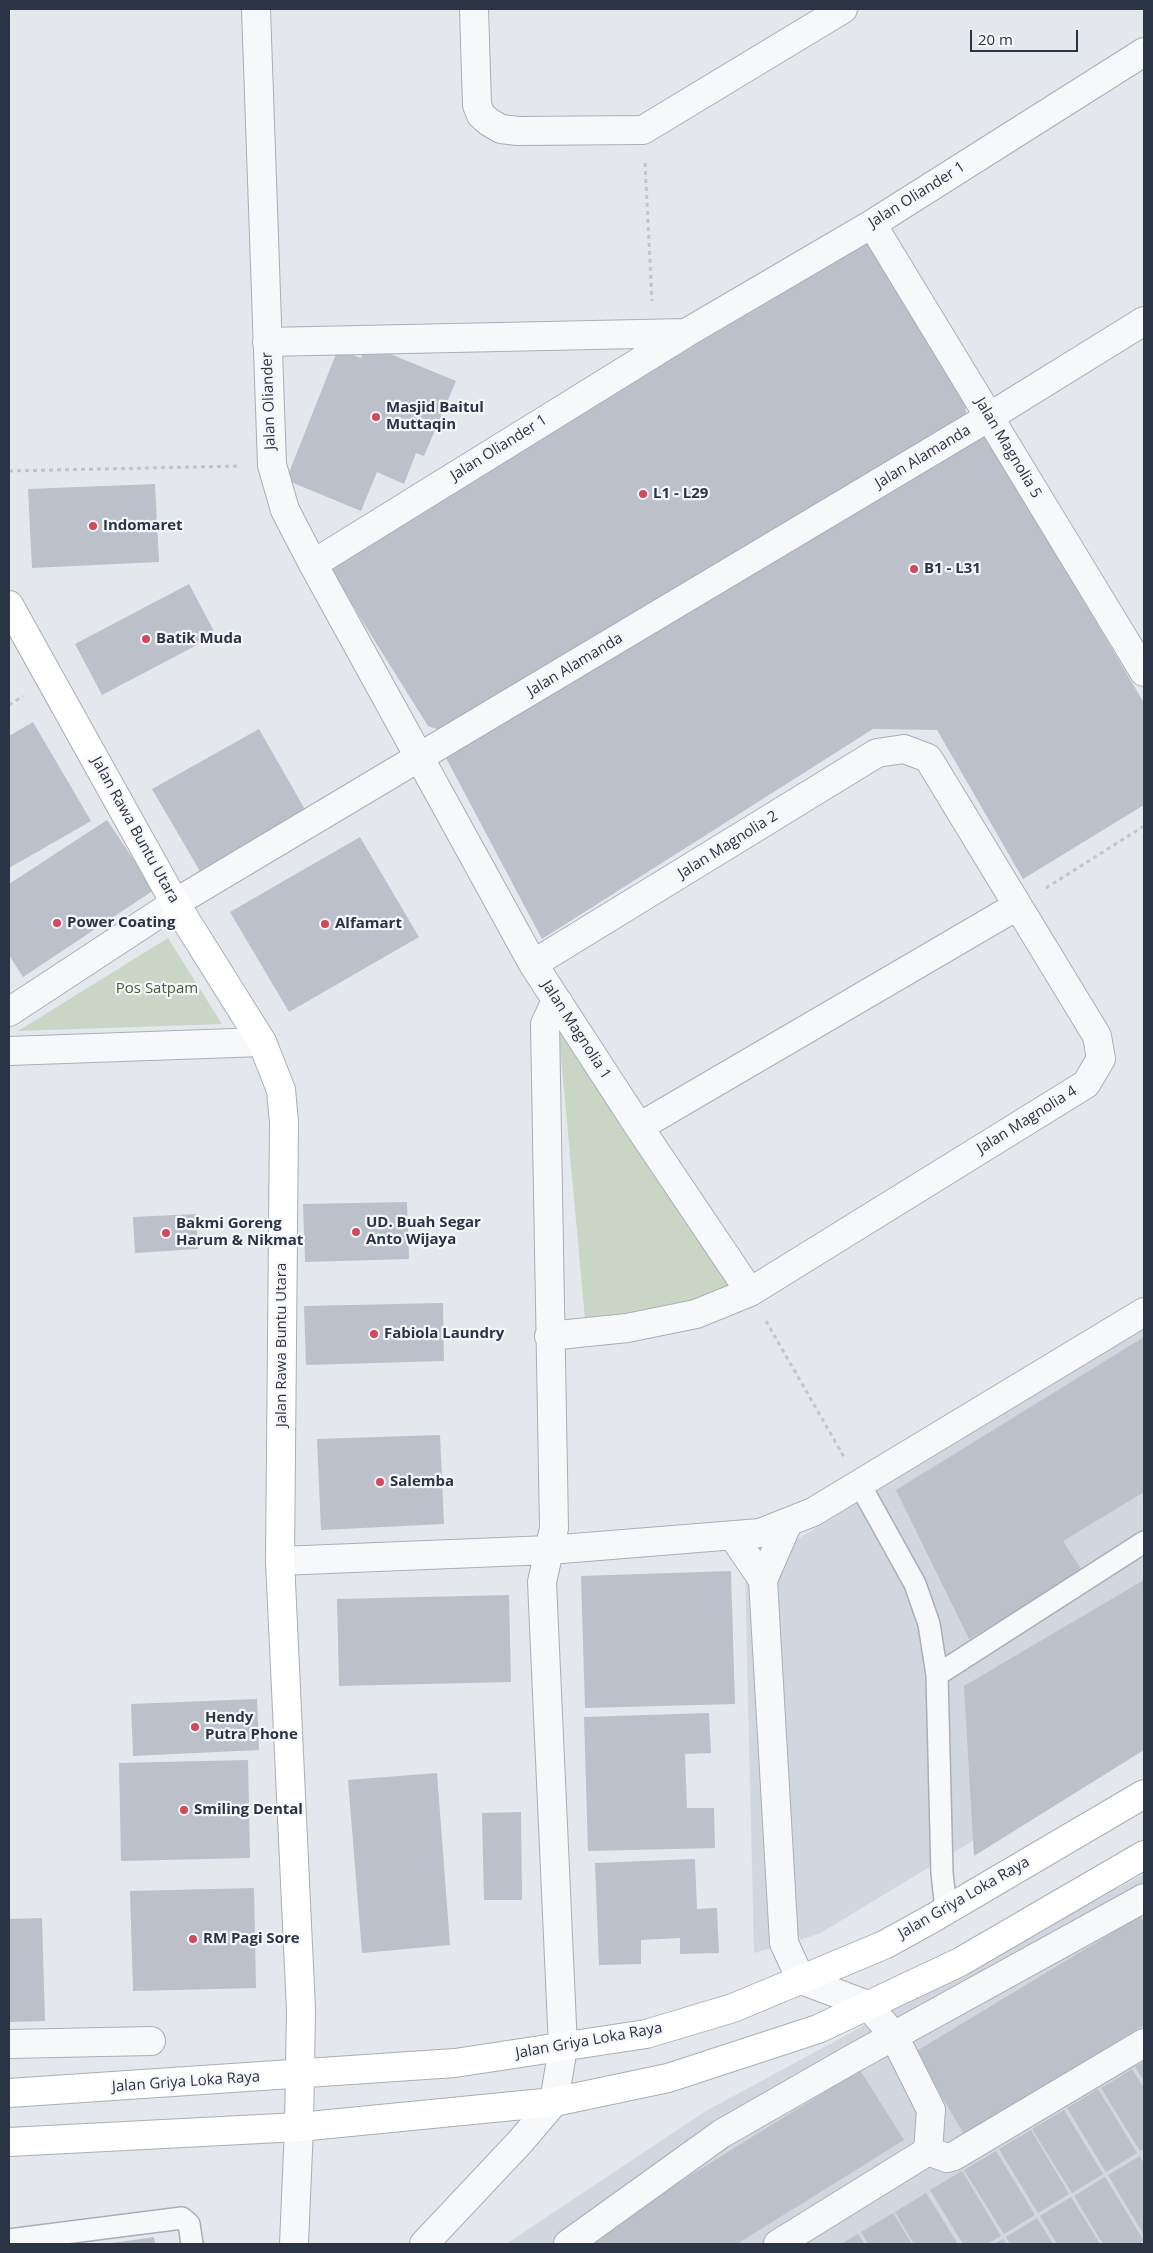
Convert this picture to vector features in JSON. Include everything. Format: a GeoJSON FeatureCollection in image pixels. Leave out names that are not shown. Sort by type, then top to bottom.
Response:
{"type":"FeatureCollection","features":[{"type":"Feature","properties":{"kind":"main road","name":"Jalan Rawa Buntu Utara"},"geometry":{"type":"LineString","coordinates":[[9,605],[175,903],[262,1042],[281,1090],[284,1122],[280,1561],[301,2000],[299,2127]]}},
{"type":"Feature","properties":{"kind":"main road","name":"Jalan Griya Loka Raya"},"geometry":{"type":"LineString","coordinates":[[9,2093],[455,2064],[646,2034],[733,2008],[884,1944],[1143,1798]]}},
{"type":"Feature","properties":{"kind":"main road"},"geometry":{"type":"LineString","coordinates":[[9,2142],[299,2127],[554,2102],[668,2078],[818,2029],[960,1962],[1144,1855]]}},
{"type":"Feature","properties":{"kind":"street","name":"Jalan Oliander"},"geometry":{"type":"LineString","coordinates":[[256,9],[272,465],[285,510],[312,564],[421,757]]}},
{"type":"Feature","properties":{"kind":"street"},"geometry":{"type":"LineString","coordinates":[[474,9],[476,105],[481,115],[488,122],[501,129],[518,131],[643,130],[843,9]]}},
{"type":"Feature","properties":{"kind":"street","name":"Jalan Oliander 1"},"geometry":{"type":"LineString","coordinates":[[312,564],[686,333],[872,224],[1144,52]]}},
{"type":"Feature","properties":{"kind":"street","name":"Jalan Magnolia 5"},"geometry":{"type":"LineString","coordinates":[[872,224],[1144,672]]}},
{"type":"Feature","properties":{"kind":"street","name":"Jalan Alamanda"},"geometry":{"type":"LineString","coordinates":[[9,1012],[175,903],[989,417],[1144,321]]}},
{"type":"Feature","properties":{"kind":"street"},"geometry":{"type":"LineString","coordinates":[[267,342],[686,333]]}},
{"type":"Feature","properties":{"kind":"street","name":"Jalan Magnolia 2"},"geometry":{"type":"LineString","coordinates":[[534,964],[877,753],[904,749],[928,758]]}},
{"type":"Feature","properties":{"kind":"street","name":"Jalan Magnolia 1"},"geometry":{"type":"LineString","coordinates":[[421,757],[534,964],[639,1127],[750,1292]]}},
{"type":"Feature","properties":{"kind":"street","name":"Jalan Magnolia 4"},"geometry":{"type":"LineString","coordinates":[[549,1336],[627,1328],[696,1314],[750,1292],[1086,1084],[1101,1059],[1097,1036],[928,758]]}},
{"type":"Feature","properties":{"kind":"street"},"geometry":{"type":"LineString","coordinates":[[639,1127],[1017,906]]}},
{"type":"Feature","properties":{"kind":"street"},"geometry":{"type":"LineString","coordinates":[[424,2244],[554,2102],[563,2046],[542,1582],[554,1528],[549,1336],[545,1024],[552,1009],[559,1003]]}},
{"type":"Feature","properties":{"kind":"street"},"geometry":{"type":"LineString","coordinates":[[9,1051],[262,1042]]}},
{"type":"Feature","properties":{"kind":"street"},"geometry":{"type":"LineString","coordinates":[[280,1561],[548,1550],[760,1533],[813,1512],[1144,1312]]}},
{"type":"Feature","properties":{"kind":"street"},"geometry":{"type":"LineString","coordinates":[[788,1523],[763,1580],[784,1943],[801,1980],[868,2005],[894,2036],[931,2110],[928,2151]]}},
{"type":"Feature","properties":{"kind":"street"},"geometry":{"type":"LineString","coordinates":[[733,1536],[763,1580]]}},
{"type":"Feature","properties":{"kind":"street"},"geometry":{"type":"LineString","coordinates":[[568,2244],[721,2134],[1144,1898]]}},
{"type":"Feature","properties":{"kind":"street"},"geometry":{"type":"LineString","coordinates":[[9,2044],[151,2041]]}},
{"type":"Feature","properties":{"kind":"street"},"geometry":{"type":"LineString","coordinates":[[928,2151],[947,2158],[954,2156],[1144,2043]]}},
{"type":"Feature","properties":{"kind":"street"},"geometry":{"type":"LineString","coordinates":[[294,2244],[299,2127]]}},
{"type":"Feature","properties":{"kind":"street"},"geometry":{"type":"LineString","coordinates":[[778,2244],[928,2151]]}},
{"type":"Feature","properties":{"kind":"lane"},"geometry":{"type":"LineString","coordinates":[[859,1483],[915,1584],[928,1624],[937,1675],[942,1872],[946,1910]]}},
{"type":"Feature","properties":{"kind":"lane"},"geometry":{"type":"LineString","coordinates":[[937,1675],[1144,1542]]}},
{"type":"Feature","properties":{"kind":"lane"},"geometry":{"type":"LineString","coordinates":[[9,2240],[182,2218],[189,2224],[192,2244]]}},
{"type":"Feature","properties":{"kind":"path"},"geometry":{"type":"LineString","coordinates":[[643,130],[654,333]]}},
{"type":"Feature","properties":{"kind":"path"},"geometry":{"type":"LineString","coordinates":[[9,471],[272,465]]}},
{"type":"Feature","properties":{"kind":"path"},"geometry":{"type":"LineString","coordinates":[[1017,906],[1144,826]]}},
{"type":"Feature","properties":{"kind":"path"},"geometry":{"type":"LineString","coordinates":[[750,1292],[859,1483]]}},
{"type":"Feature","properties":{"kind":"shaded area"},"geometry":{"type":"Polygon","coordinates":[[[1144,1328],[1144,1737],[819,1934],[754,1953],[745,1571],[1144,1328]]]}},
{"type":"Feature","properties":{"kind":"shaded area"},"geometry":{"type":"Polygon","coordinates":[[[1144,1874],[1144,2238],[1135,2244],[506,2244],[706,2111],[1144,1874]]]}},
{"type":"Feature","properties":{"kind":"green space","name":"Pos Satpam"},"geometry":{"type":"Polygon","coordinates":[[[168,938],[222,1024],[18,1031],[168,938]]]}},
{"type":"Feature","properties":{"kind":"green space"},"geometry":{"type":"Polygon","coordinates":[[[558,1024],[733,1292],[697,1305],[585,1319],[558,1024]]]}},
{"type":"Feature","properties":{"kind":"building","name":"L1 - L29"},"geometry":{"type":"Polygon","coordinates":[[[870,242],[965,397],[966,413],[958,425],[440,730],[428,726],[326,563],[870,242]]]}},
{"type":"Feature","properties":{"kind":"building","name":"Masjid Baitul Muttaqin"},"geometry":{"type":"Polygon","coordinates":[[[366,344],[456,381],[424,456],[416,453],[404,484],[377,472],[361,511],[286,480],[338,349],[361,358],[366,344]]]}},
{"type":"Feature","properties":{"kind":"building","name":"B1 - L31"},"geometry":{"type":"Polygon","coordinates":[[[986,436],[1144,703],[1144,805],[1023,879],[937,730],[873,729],[542,939],[446,758],[986,436]]]}},
{"type":"Feature","properties":{"kind":"building","name":"Indomaret"},"geometry":{"type":"Polygon","coordinates":[[[155,484],[159,562],[32,568],[28,489],[155,484]]]}},
{"type":"Feature","properties":{"kind":"building","name":"Batik Muda"},"geometry":{"type":"Polygon","coordinates":[[[189,584],[216,635],[102,695],[75,644],[189,584]]]}},
{"type":"Feature","properties":{"kind":"building"},"geometry":{"type":"Polygon","coordinates":[[[33,722],[91,821],[9,868],[9,736],[33,722]]]}},
{"type":"Feature","properties":{"kind":"building"},"geometry":{"type":"Polygon","coordinates":[[[259,729],[307,813],[201,873],[152,789],[259,729]]]}},
{"type":"Feature","properties":{"kind":"building","name":"Power Coating"},"geometry":{"type":"Polygon","coordinates":[[[107,820],[154,890],[23,977],[9,955],[9,884],[107,820]]]}},
{"type":"Feature","properties":{"kind":"building","name":"Alfamart"},"geometry":{"type":"Polygon","coordinates":[[[360,837],[419,937],[289,1012],[230,912],[360,837]]]}},
{"type":"Feature","properties":{"kind":"building","name":"UD. Buah Segar Anto Wijaya"},"geometry":{"type":"Polygon","coordinates":[[[407,1202],[409,1259],[305,1262],[303,1204],[407,1202]]]}},
{"type":"Feature","properties":{"kind":"building","name":"Bakmi Goreng Harum & Nikmat"},"geometry":{"type":"Polygon","coordinates":[[[196,1214],[198,1249],[135,1253],[133,1217],[196,1214]]]}},
{"type":"Feature","properties":{"kind":"building","name":"Fabiola Laundry"},"geometry":{"type":"Polygon","coordinates":[[[443,1303],[444,1361],[306,1365],[304,1306],[443,1303]]]}},
{"type":"Feature","properties":{"kind":"building"},"geometry":{"type":"Polygon","coordinates":[[[1144,1337],[1144,1492],[1063,1541],[1083,1572],[969,1639],[896,1490],[1144,1337]]]}},
{"type":"Feature","properties":{"kind":"building","name":"Salemba"},"geometry":{"type":"Polygon","coordinates":[[[440,1435],[444,1524],[321,1530],[317,1439],[440,1435]]]}},
{"type":"Feature","properties":{"kind":"building"},"geometry":{"type":"Polygon","coordinates":[[[731,1571],[735,1704],[585,1708],[581,1576],[731,1571]]]}},
{"type":"Feature","properties":{"kind":"building"},"geometry":{"type":"Polygon","coordinates":[[[1144,1580],[1144,1750],[974,1856],[964,1686],[1144,1580]]]}},
{"type":"Feature","properties":{"kind":"building"},"geometry":{"type":"Polygon","coordinates":[[[509,1595],[511,1682],[339,1686],[337,1599],[509,1595]]]}},
{"type":"Feature","properties":{"kind":"building","name":"Hendy Putra Phone"},"geometry":{"type":"Polygon","coordinates":[[[257,1699],[259,1750],[133,1756],[131,1704],[257,1699]]]}},
{"type":"Feature","properties":{"kind":"building"},"geometry":{"type":"Polygon","coordinates":[[[709,1713],[711,1753],[685,1754],[687,1808],[714,1808],[715,1848],[588,1851],[584,1717],[709,1713]]]}},
{"type":"Feature","properties":{"kind":"building","name":"Smiling Dental"},"geometry":{"type":"Polygon","coordinates":[[[248,1760],[250,1858],[121,1861],[119,1763],[248,1760]]]}},
{"type":"Feature","properties":{"kind":"building"},"geometry":{"type":"Polygon","coordinates":[[[437,1773],[450,1945],[362,1953],[348,1780],[437,1773]]]}},
{"type":"Feature","properties":{"kind":"building"},"geometry":{"type":"Polygon","coordinates":[[[521,1812],[522,1900],[484,1900],[482,1813],[521,1812]]]}},
{"type":"Feature","properties":{"kind":"building"},"geometry":{"type":"Polygon","coordinates":[[[695,1859],[697,1909],[717,1908],[719,1953],[680,1954],[680,1938],[641,1940],[641,1964],[599,1965],[595,1863],[695,1859]]]}},
{"type":"Feature","properties":{"kind":"building","name":"RM Pagi Sore"},"geometry":{"type":"Polygon","coordinates":[[[254,1888],[256,1988],[133,1991],[130,1891],[254,1888]]]}},
{"type":"Feature","properties":{"kind":"building"},"geometry":{"type":"Polygon","coordinates":[[[1140,1916],[1144,1922],[1144,2025],[964,2134],[915,2052],[1140,1916]]]}},
{"type":"Feature","properties":{"kind":"building"},"geometry":{"type":"Polygon","coordinates":[[[42,1918],[45,2021],[9,2022],[9,1919],[42,1918]]]}},
{"type":"Feature","properties":{"kind":"building"},"geometry":{"type":"Polygon","coordinates":[[[1144,2061],[1144,2081],[1135,2067],[1144,2061]]]}},
{"type":"Feature","properties":{"kind":"building"},"geometry":{"type":"Polygon","coordinates":[[[1132,2069],[1144,2088],[1144,2149],[1140,2151],[1101,2088],[1132,2069]]]}},
{"type":"Feature","properties":{"kind":"building"},"geometry":{"type":"Polygon","coordinates":[[[860,2070],[904,2140],[737,2244],[580,2244],[860,2070]]]}},
{"type":"Feature","properties":{"kind":"building"},"geometry":{"type":"Polygon","coordinates":[[[1098,2089],[1137,2153],[1106,2172],[1067,2108],[1098,2089]]]}},
{"type":"Feature","properties":{"kind":"building"},"geometry":{"type":"Polygon","coordinates":[[[1064,2110],[1103,2174],[1072,2193],[1032,2129],[1064,2110]]]}},
{"type":"Feature","properties":{"kind":"building"},"geometry":{"type":"Polygon","coordinates":[[[1031,2130],[1069,2194],[1038,2213],[999,2149],[1031,2130]]]}},
{"type":"Feature","properties":{"kind":"building"},"geometry":{"type":"Polygon","coordinates":[[[996,2151],[1035,2215],[1004,2234],[964,2170],[996,2151]]]}},
{"type":"Feature","properties":{"kind":"building"},"geometry":{"type":"Polygon","coordinates":[[[1140,2156],[1144,2164],[1144,2235],[1108,2175],[1140,2156]]]}},
{"type":"Feature","properties":{"kind":"building"},"geometry":{"type":"Polygon","coordinates":[[[962,2171],[1001,2236],[987,2244],[963,2244],[930,2190],[962,2171]]]}},
{"type":"Feature","properties":{"kind":"building"},"geometry":{"type":"Polygon","coordinates":[[[1105,2177],[1144,2241],[1138,2244],[1103,2244],[1074,2196],[1105,2177]]]}},
{"type":"Feature","properties":{"kind":"building"},"geometry":{"type":"Polygon","coordinates":[[[926,2193],[958,2244],[914,2244],[895,2212],[926,2193]]]}},
{"type":"Feature","properties":{"kind":"building"},"geometry":{"type":"Polygon","coordinates":[[[1071,2197],[1100,2244],[1057,2244],[1040,2216],[1071,2197]]]}},
{"type":"Feature","properties":{"kind":"building"},"geometry":{"type":"Polygon","coordinates":[[[893,2213],[912,2244],[868,2244],[861,2232],[893,2213]]]}},
{"type":"Feature","properties":{"kind":"building"},"geometry":{"type":"Polygon","coordinates":[[[1037,2218],[1053,2244],[1010,2244],[1006,2237],[1037,2218]]]}},
{"type":"Feature","properties":{"kind":"building"},"geometry":{"type":"Polygon","coordinates":[[[858,2234],[865,2244],[841,2244],[858,2234]]]}},
{"type":"Feature","properties":{"kind":"building"},"geometry":{"type":"Polygon","coordinates":[[[154,2237],[155,2244],[112,2244],[112,2243],[154,2237]]]}},
{"type":"Feature","properties":{"kind":"building"},"geometry":{"type":"Polygon","coordinates":[[[1003,2239],[1007,2244],[994,2244],[1003,2239]]]}},
{"type":"Feature","properties":{"kind":"place","name":"Masjid Baitul Muttaqin"},"geometry":{"type":"Point","coordinates":[376,417]}},
{"type":"Feature","properties":{"kind":"place","name":"L1 - L29"},"geometry":{"type":"Point","coordinates":[643,494]}},
{"type":"Feature","properties":{"kind":"place","name":"Indomaret"},"geometry":{"type":"Point","coordinates":[93,526]}},
{"type":"Feature","properties":{"kind":"place","name":"B1 - L31"},"geometry":{"type":"Point","coordinates":[914,569]}},
{"type":"Feature","properties":{"kind":"place","name":"Batik Muda"},"geometry":{"type":"Point","coordinates":[146,639]}},
{"type":"Feature","properties":{"kind":"place","name":"Power Coating"},"geometry":{"type":"Point","coordinates":[57,923]}},
{"type":"Feature","properties":{"kind":"place","name":"Alfamart"},"geometry":{"type":"Point","coordinates":[325,924]}},
{"type":"Feature","properties":{"kind":"place","name":"UD. Buah Segar Anto Wijaya"},"geometry":{"type":"Point","coordinates":[356,1232]}},
{"type":"Feature","properties":{"kind":"place","name":"Bakmi Goreng Harum & Nikmat"},"geometry":{"type":"Point","coordinates":[166,1233]}},
{"type":"Feature","properties":{"kind":"place","name":"Fabiola Laundry"},"geometry":{"type":"Point","coordinates":[374,1334]}},
{"type":"Feature","properties":{"kind":"place","name":"Salemba"},"geometry":{"type":"Point","coordinates":[380,1482]}},
{"type":"Feature","properties":{"kind":"place","name":"Hendy Putra Phone"},"geometry":{"type":"Point","coordinates":[195,1727]}},
{"type":"Feature","properties":{"kind":"place","name":"Smiling Dental"},"geometry":{"type":"Point","coordinates":[184,1810]}},
{"type":"Feature","properties":{"kind":"place","name":"RM Pagi Sore"},"geometry":{"type":"Point","coordinates":[193,1939]}}]}
